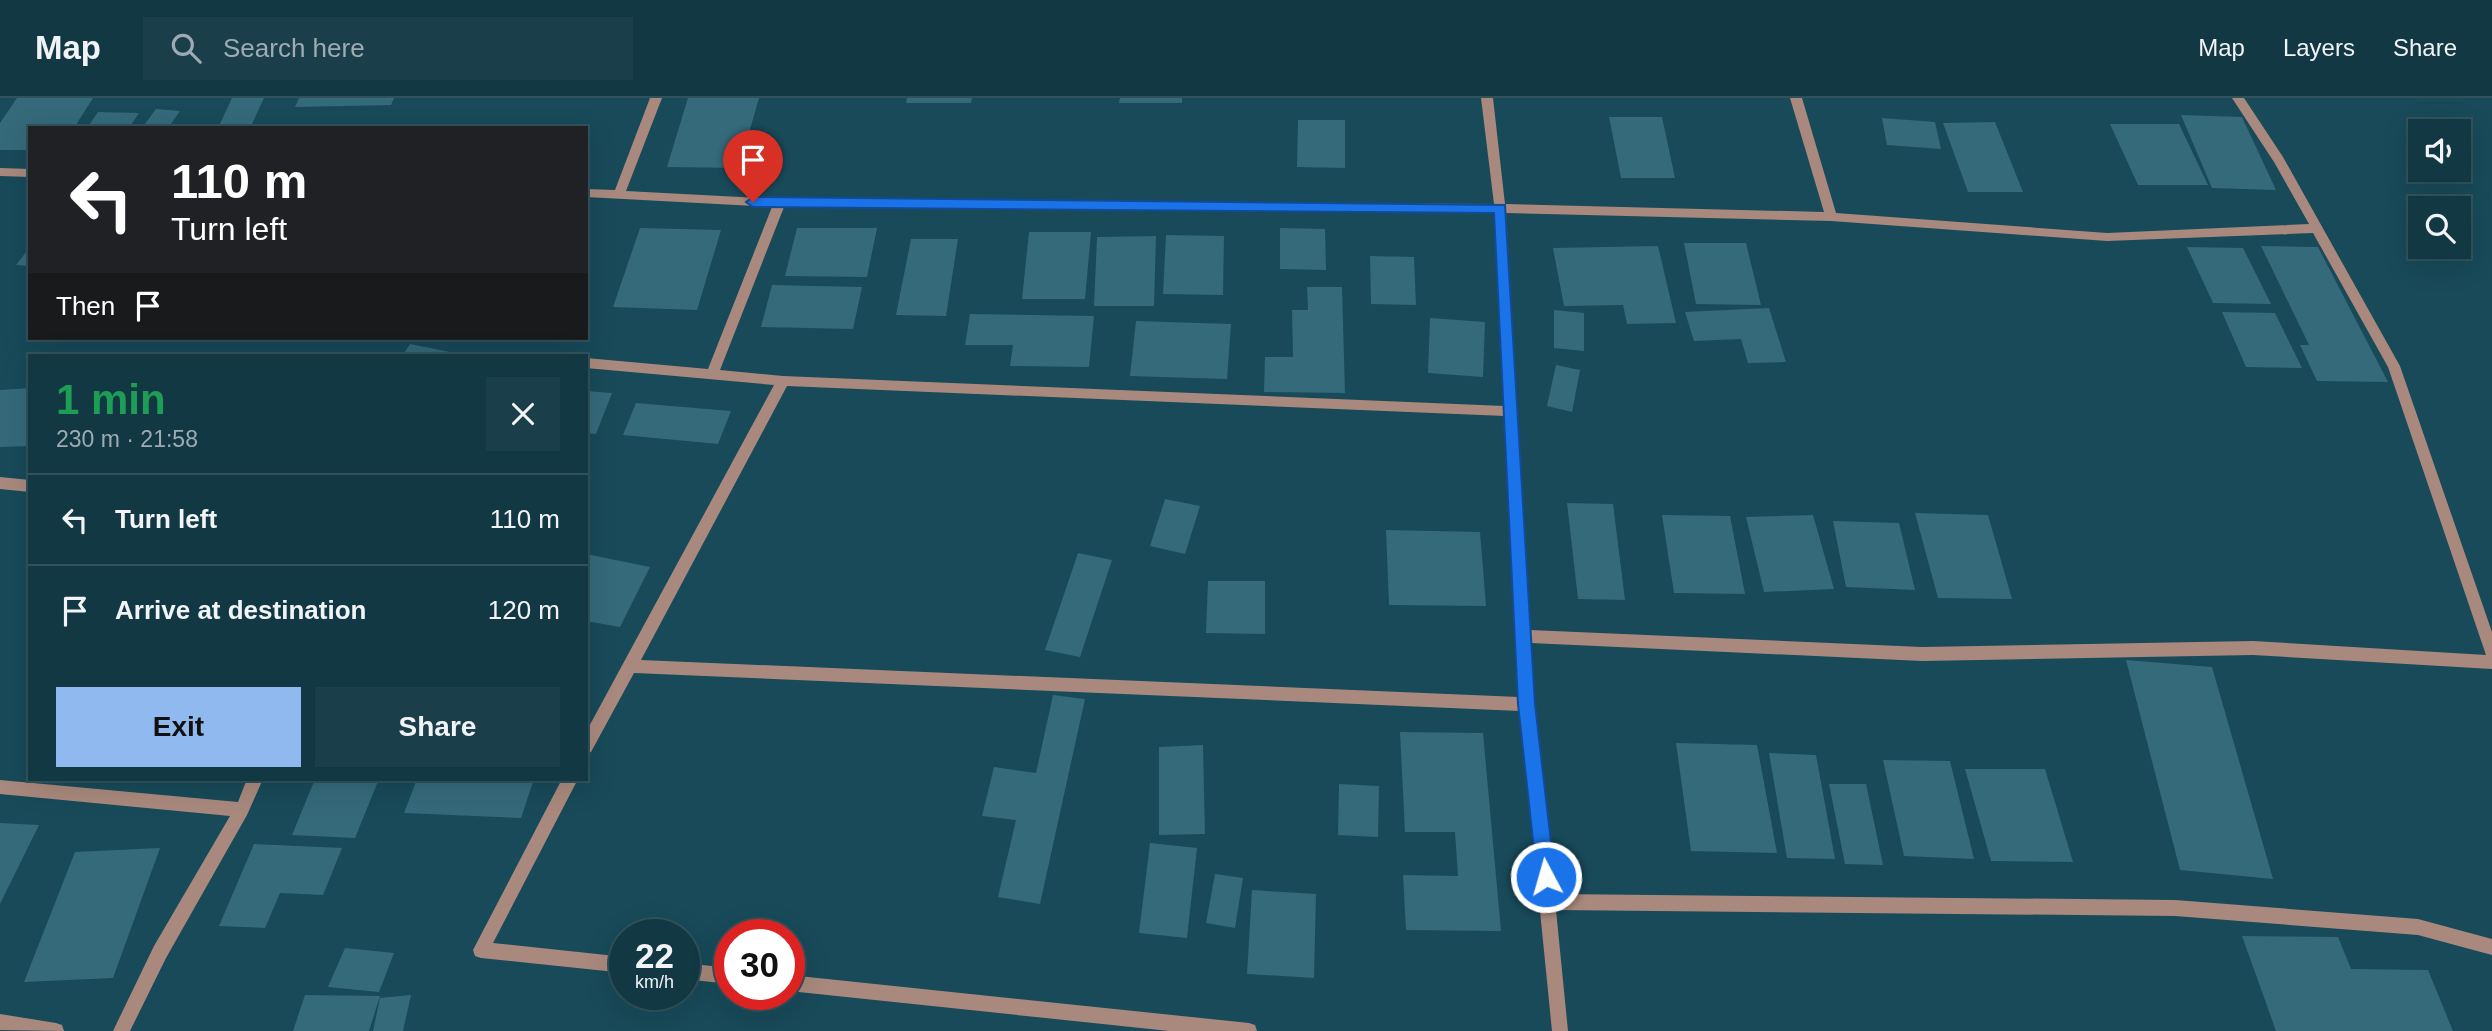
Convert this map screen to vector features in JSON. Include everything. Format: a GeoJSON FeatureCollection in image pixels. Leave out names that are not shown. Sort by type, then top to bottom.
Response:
{"type":"FeatureCollection","features":[{"type":"Feature","properties":{"kind":"street"},"geometry":{"type":"LineString","coordinates":[[619,194],[656,98]]}},
{"type":"Feature","properties":{"kind":"street"},"geometry":{"type":"LineString","coordinates":[[1487,98],[1500,208],[1527,704],[1560,1031]]}},
{"type":"Feature","properties":{"kind":"street"},"geometry":{"type":"LineString","coordinates":[[1796,98],[1831,217]]}},
{"type":"Feature","properties":{"kind":"street"},"geometry":{"type":"LineString","coordinates":[[2238,98],[2279,160],[2394,366],[2492,653]]}},
{"type":"Feature","properties":{"kind":"street"},"geometry":{"type":"LineString","coordinates":[[0,172],[28,173]]}},
{"type":"Feature","properties":{"kind":"street"},"geometry":{"type":"LineString","coordinates":[[588,193],[780,204],[1500,208],[1831,217],[2107,237],[2315,228]]}},
{"type":"Feature","properties":{"kind":"street"},"geometry":{"type":"LineString","coordinates":[[712,374],[780,204]]}},
{"type":"Feature","properties":{"kind":"street"},"geometry":{"type":"LineString","coordinates":[[588,363],[783,381],[1509,411]]}},
{"type":"Feature","properties":{"kind":"street"},"geometry":{"type":"LineString","coordinates":[[588,743],[783,381]]}},
{"type":"Feature","properties":{"kind":"street"},"geometry":{"type":"LineString","coordinates":[[0,483],[28,486]]}},
{"type":"Feature","properties":{"kind":"street"},"geometry":{"type":"LineString","coordinates":[[1525,636],[1922,654],[2253,648],[2492,662]]}},
{"type":"Feature","properties":{"kind":"street"},"geometry":{"type":"LineString","coordinates":[[628,666],[1527,704]]}},
{"type":"Feature","properties":{"kind":"street"},"geometry":{"type":"LineString","coordinates":[[121,1031],[160,952],[242,810],[254,781]]}},
{"type":"Feature","properties":{"kind":"street"},"geometry":{"type":"LineString","coordinates":[[569,781],[481,950],[609,963]]}},
{"type":"Feature","properties":{"kind":"street"},"geometry":{"type":"LineString","coordinates":[[0,787],[242,810]]}},
{"type":"Feature","properties":{"kind":"street"},"geometry":{"type":"LineString","coordinates":[[1548,902],[2175,908],[2418,927],[2492,947]]}},
{"type":"Feature","properties":{"kind":"street"},"geometry":{"type":"LineString","coordinates":[[805,985],[1249,1031]]}},
{"type":"Feature","properties":{"kind":"street"},"geometry":{"type":"LineString","coordinates":[[0,1022],[56,1031]]}},
{"type":"Feature","properties":{"kind":"building"},"geometry":{"type":"Polygon","coordinates":[[[17,98],[93,98],[75,126],[28,126],[28,150],[0,150],[0,123],[17,98]]]}},
{"type":"Feature","properties":{"kind":"building"},"geometry":{"type":"Polygon","coordinates":[[[232,98],[264,98],[251,126],[219,126],[232,98]]]}},
{"type":"Feature","properties":{"kind":"building"},"geometry":{"type":"Polygon","coordinates":[[[299,98],[394,98],[391,105],[295,107],[299,98]]]}},
{"type":"Feature","properties":{"kind":"building"},"geometry":{"type":"Polygon","coordinates":[[[688,98],[759,98],[739,168],[667,167],[688,98]]]}},
{"type":"Feature","properties":{"kind":"building"},"geometry":{"type":"Polygon","coordinates":[[[907,98],[972,98],[971,103],[906,103],[907,98]]]}},
{"type":"Feature","properties":{"kind":"building"},"geometry":{"type":"Polygon","coordinates":[[[1120,98],[1182,98],[1182,103],[1119,103],[1120,98]]]}},
{"type":"Feature","properties":{"kind":"building"},"geometry":{"type":"Polygon","coordinates":[[[156,109],[180,111],[169,126],[143,126],[156,109]]]}},
{"type":"Feature","properties":{"kind":"building"},"geometry":{"type":"Polygon","coordinates":[[[98,112],[139,113],[130,126],[88,126],[98,112]]]}},
{"type":"Feature","properties":{"kind":"building"},"geometry":{"type":"Polygon","coordinates":[[[2181,115],[2242,117],[2276,190],[2212,188],[2181,115]]]}},
{"type":"Feature","properties":{"kind":"building"},"geometry":{"type":"Polygon","coordinates":[[[1609,117],[1662,117],[1675,178],[1621,178],[1609,117]]]}},
{"type":"Feature","properties":{"kind":"building"},"geometry":{"type":"Polygon","coordinates":[[[1882,118],[1935,122],[1941,149],[1887,145],[1882,118]]]}},
{"type":"Feature","properties":{"kind":"building"},"geometry":{"type":"Polygon","coordinates":[[[1298,120],[1345,120],[1345,168],[1297,167],[1298,120]]]}},
{"type":"Feature","properties":{"kind":"building"},"geometry":{"type":"Polygon","coordinates":[[[1995,122],[2023,192],[1968,192],[1943,123],[1995,122]]]}},
{"type":"Feature","properties":{"kind":"building"},"geometry":{"type":"Polygon","coordinates":[[[2110,124],[2179,124],[2208,185],[2138,185],[2110,124]]]}},
{"type":"Feature","properties":{"kind":"building"},"geometry":{"type":"Polygon","coordinates":[[[640,228],[721,230],[697,310],[613,307],[640,228]]]}},
{"type":"Feature","properties":{"kind":"building"},"geometry":{"type":"Polygon","coordinates":[[[797,228],[877,228],[867,277],[785,276],[797,228]]]}},
{"type":"Feature","properties":{"kind":"building"},"geometry":{"type":"Polygon","coordinates":[[[1280,228],[1325,229],[1326,270],[1280,269],[1280,228]]]}},
{"type":"Feature","properties":{"kind":"building"},"geometry":{"type":"Polygon","coordinates":[[[1029,232],[1091,232],[1085,299],[1022,299],[1029,232]]]}},
{"type":"Feature","properties":{"kind":"building"},"geometry":{"type":"Polygon","coordinates":[[[1166,235],[1224,236],[1223,295],[1163,294],[1166,235]]]}},
{"type":"Feature","properties":{"kind":"building"},"geometry":{"type":"Polygon","coordinates":[[[1156,236],[1154,306],[1094,306],[1097,237],[1156,236]]]}},
{"type":"Feature","properties":{"kind":"building"},"geometry":{"type":"Polygon","coordinates":[[[911,239],[958,239],[946,316],[896,315],[911,239]]]}},
{"type":"Feature","properties":{"kind":"building"},"geometry":{"type":"Polygon","coordinates":[[[1684,243],[1746,243],[1761,305],[1696,304],[1684,243]]]}},
{"type":"Feature","properties":{"kind":"building"},"geometry":{"type":"Polygon","coordinates":[[[1658,246],[1676,323],[1627,324],[1623,305],[1564,306],[1553,248],[1658,246]]]}},
{"type":"Feature","properties":{"kind":"building"},"geometry":{"type":"Polygon","coordinates":[[[2261,246],[2318,247],[2388,382],[2317,381],[2300,345],[2309,345],[2261,246]]]}},
{"type":"Feature","properties":{"kind":"building"},"geometry":{"type":"Polygon","coordinates":[[[2187,247],[2243,248],[2271,304],[2213,303],[2187,247]]]}},
{"type":"Feature","properties":{"kind":"building"},"geometry":{"type":"Polygon","coordinates":[[[28,250],[28,266],[16,265],[28,250]]]}},
{"type":"Feature","properties":{"kind":"building"},"geometry":{"type":"Polygon","coordinates":[[[1370,256],[1414,257],[1416,305],[1371,304],[1370,256]]]}},
{"type":"Feature","properties":{"kind":"building"},"geometry":{"type":"Polygon","coordinates":[[[772,285],[862,287],[853,329],[761,327],[772,285]]]}},
{"type":"Feature","properties":{"kind":"building"},"geometry":{"type":"Polygon","coordinates":[[[1307,287],[1342,287],[1345,393],[1264,392],[1265,357],[1293,357],[1292,310],[1308,310],[1307,287]]]}},
{"type":"Feature","properties":{"kind":"building"},"geometry":{"type":"Polygon","coordinates":[[[1769,308],[1786,362],[1748,363],[1741,339],[1694,341],[1685,312],[1769,308]]]}},
{"type":"Feature","properties":{"kind":"building"},"geometry":{"type":"Polygon","coordinates":[[[1554,310],[1584,313],[1584,351],[1554,348],[1554,310]]]}},
{"type":"Feature","properties":{"kind":"building"},"geometry":{"type":"Polygon","coordinates":[[[2222,312],[2275,313],[2302,368],[2246,367],[2222,312]]]}},
{"type":"Feature","properties":{"kind":"building"},"geometry":{"type":"Polygon","coordinates":[[[970,314],[1094,316],[1089,367],[1010,366],[1013,345],[965,345],[970,314]]]}},
{"type":"Feature","properties":{"kind":"building"},"geometry":{"type":"Polygon","coordinates":[[[1430,318],[1485,322],[1483,377],[1428,373],[1430,318]]]}},
{"type":"Feature","properties":{"kind":"building"},"geometry":{"type":"Polygon","coordinates":[[[1136,321],[1231,324],[1227,379],[1130,376],[1136,321]]]}},
{"type":"Feature","properties":{"kind":"building"},"geometry":{"type":"Polygon","coordinates":[[[410,344],[455,353],[454,354],[404,354],[410,344]]]}},
{"type":"Feature","properties":{"kind":"building"},"geometry":{"type":"Polygon","coordinates":[[[1556,365],[1580,370],[1572,412],[1547,406],[1556,365]]]}},
{"type":"Feature","properties":{"kind":"building"},"geometry":{"type":"Polygon","coordinates":[[[28,388],[28,446],[0,447],[0,390],[28,388]]]}},
{"type":"Feature","properties":{"kind":"building"},"geometry":{"type":"Polygon","coordinates":[[[588,391],[612,393],[596,434],[588,433],[588,391]]]}},
{"type":"Feature","properties":{"kind":"building"},"geometry":{"type":"Polygon","coordinates":[[[636,403],[731,411],[718,444],[623,435],[636,403]]]}},
{"type":"Feature","properties":{"kind":"building"},"geometry":{"type":"Polygon","coordinates":[[[1165,499],[1200,506],[1185,554],[1150,546],[1165,499]]]}},
{"type":"Feature","properties":{"kind":"building"},"geometry":{"type":"Polygon","coordinates":[[[1567,503],[1613,504],[1625,600],[1578,599],[1567,503]]]}},
{"type":"Feature","properties":{"kind":"building"},"geometry":{"type":"Polygon","coordinates":[[[1915,513],[1988,515],[2012,599],[1938,598],[1915,513]]]}},
{"type":"Feature","properties":{"kind":"building"},"geometry":{"type":"Polygon","coordinates":[[[1662,515],[1730,516],[1745,594],[1674,593],[1662,515]]]}},
{"type":"Feature","properties":{"kind":"building"},"geometry":{"type":"Polygon","coordinates":[[[1813,515],[1834,589],[1764,592],[1746,517],[1813,515]]]}},
{"type":"Feature","properties":{"kind":"building"},"geometry":{"type":"Polygon","coordinates":[[[1833,521],[1899,523],[1915,590],[1846,587],[1833,521]]]}},
{"type":"Feature","properties":{"kind":"building"},"geometry":{"type":"Polygon","coordinates":[[[1386,530],[1480,532],[1486,606],[1389,605],[1386,530]]]}},
{"type":"Feature","properties":{"kind":"building"},"geometry":{"type":"Polygon","coordinates":[[[1078,553],[1112,560],[1080,657],[1045,650],[1078,553]]]}},
{"type":"Feature","properties":{"kind":"building"},"geometry":{"type":"Polygon","coordinates":[[[588,554],[650,567],[620,627],[588,621],[588,554]]]}},
{"type":"Feature","properties":{"kind":"building"},"geometry":{"type":"Polygon","coordinates":[[[1208,581],[1265,581],[1265,634],[1206,633],[1208,581]]]}},
{"type":"Feature","properties":{"kind":"building"},"geometry":{"type":"Polygon","coordinates":[[[2126,660],[2212,667],[2273,879],[2180,870],[2126,660]]]}},
{"type":"Feature","properties":{"kind":"building"},"geometry":{"type":"Polygon","coordinates":[[[1053,695],[1085,699],[1040,904],[998,897],[1016,820],[982,816],[994,767],[1036,773],[1053,695]]]}},
{"type":"Feature","properties":{"kind":"building"},"geometry":{"type":"Polygon","coordinates":[[[1400,732],[1483,733],[1501,931],[1406,930],[1403,875],[1458,876],[1455,832],[1405,832],[1400,732]]]}},
{"type":"Feature","properties":{"kind":"building"},"geometry":{"type":"Polygon","coordinates":[[[1676,743],[1757,745],[1777,853],[1691,851],[1676,743]]]}},
{"type":"Feature","properties":{"kind":"building"},"geometry":{"type":"Polygon","coordinates":[[[1203,745],[1205,834],[1159,835],[1159,747],[1203,745]]]}},
{"type":"Feature","properties":{"kind":"building"},"geometry":{"type":"Polygon","coordinates":[[[1769,753],[1816,755],[1835,859],[1787,858],[1769,753]]]}},
{"type":"Feature","properties":{"kind":"building"},"geometry":{"type":"Polygon","coordinates":[[[1883,760],[1950,761],[1974,859],[1904,856],[1883,760]]]}},
{"type":"Feature","properties":{"kind":"building"},"geometry":{"type":"Polygon","coordinates":[[[1965,769],[2045,769],[2073,862],[1991,861],[1965,769]]]}},
{"type":"Feature","properties":{"kind":"building"},"geometry":{"type":"Polygon","coordinates":[[[314,781],[378,781],[355,838],[292,835],[314,781]]]}},
{"type":"Feature","properties":{"kind":"building"},"geometry":{"type":"Polygon","coordinates":[[[416,781],[533,781],[521,818],[404,813],[416,781]]]}},
{"type":"Feature","properties":{"kind":"building"},"geometry":{"type":"Polygon","coordinates":[[[1339,784],[1379,786],[1378,837],[1338,835],[1339,784]]]}},
{"type":"Feature","properties":{"kind":"building"},"geometry":{"type":"Polygon","coordinates":[[[1829,784],[1866,784],[1883,865],[1845,864],[1829,784]]]}},
{"type":"Feature","properties":{"kind":"building"},"geometry":{"type":"Polygon","coordinates":[[[0,823],[39,825],[0,904],[0,823]]]}},
{"type":"Feature","properties":{"kind":"building"},"geometry":{"type":"Polygon","coordinates":[[[1150,843],[1197,848],[1187,938],[1139,933],[1150,843]]]}},
{"type":"Feature","properties":{"kind":"building"},"geometry":{"type":"Polygon","coordinates":[[[254,844],[342,848],[323,895],[280,893],[265,928],[219,926],[254,844]]]}},
{"type":"Feature","properties":{"kind":"building"},"geometry":{"type":"Polygon","coordinates":[[[160,848],[113,978],[24,982],[75,852],[160,848]]]}},
{"type":"Feature","properties":{"kind":"building"},"geometry":{"type":"Polygon","coordinates":[[[1215,874],[1243,878],[1235,928],[1206,923],[1215,874]]]}},
{"type":"Feature","properties":{"kind":"building"},"geometry":{"type":"Polygon","coordinates":[[[1252,890],[1316,894],[1314,978],[1247,974],[1252,890]]]}},
{"type":"Feature","properties":{"kind":"building"},"geometry":{"type":"Polygon","coordinates":[[[2242,936],[2338,937],[2351,969],[2428,970],[2453,1031],[2276,1031],[2242,936]]]}},
{"type":"Feature","properties":{"kind":"building"},"geometry":{"type":"Polygon","coordinates":[[[345,948],[394,953],[379,992],[328,987],[345,948]]]}},
{"type":"Feature","properties":{"kind":"building"},"geometry":{"type":"Polygon","coordinates":[[[305,995],[380,996],[369,1031],[293,1031],[305,995]]]}},
{"type":"Feature","properties":{"kind":"building"},"geometry":{"type":"Polygon","coordinates":[[[411,995],[403,1031],[373,1031],[380,998],[411,995]]]}},
{"type":"Feature","properties":{"kind":"route"},"geometry":{"type":"LineString","coordinates":[[753,202],[1500,208],[1527,704],[1546,877]]}}]}
